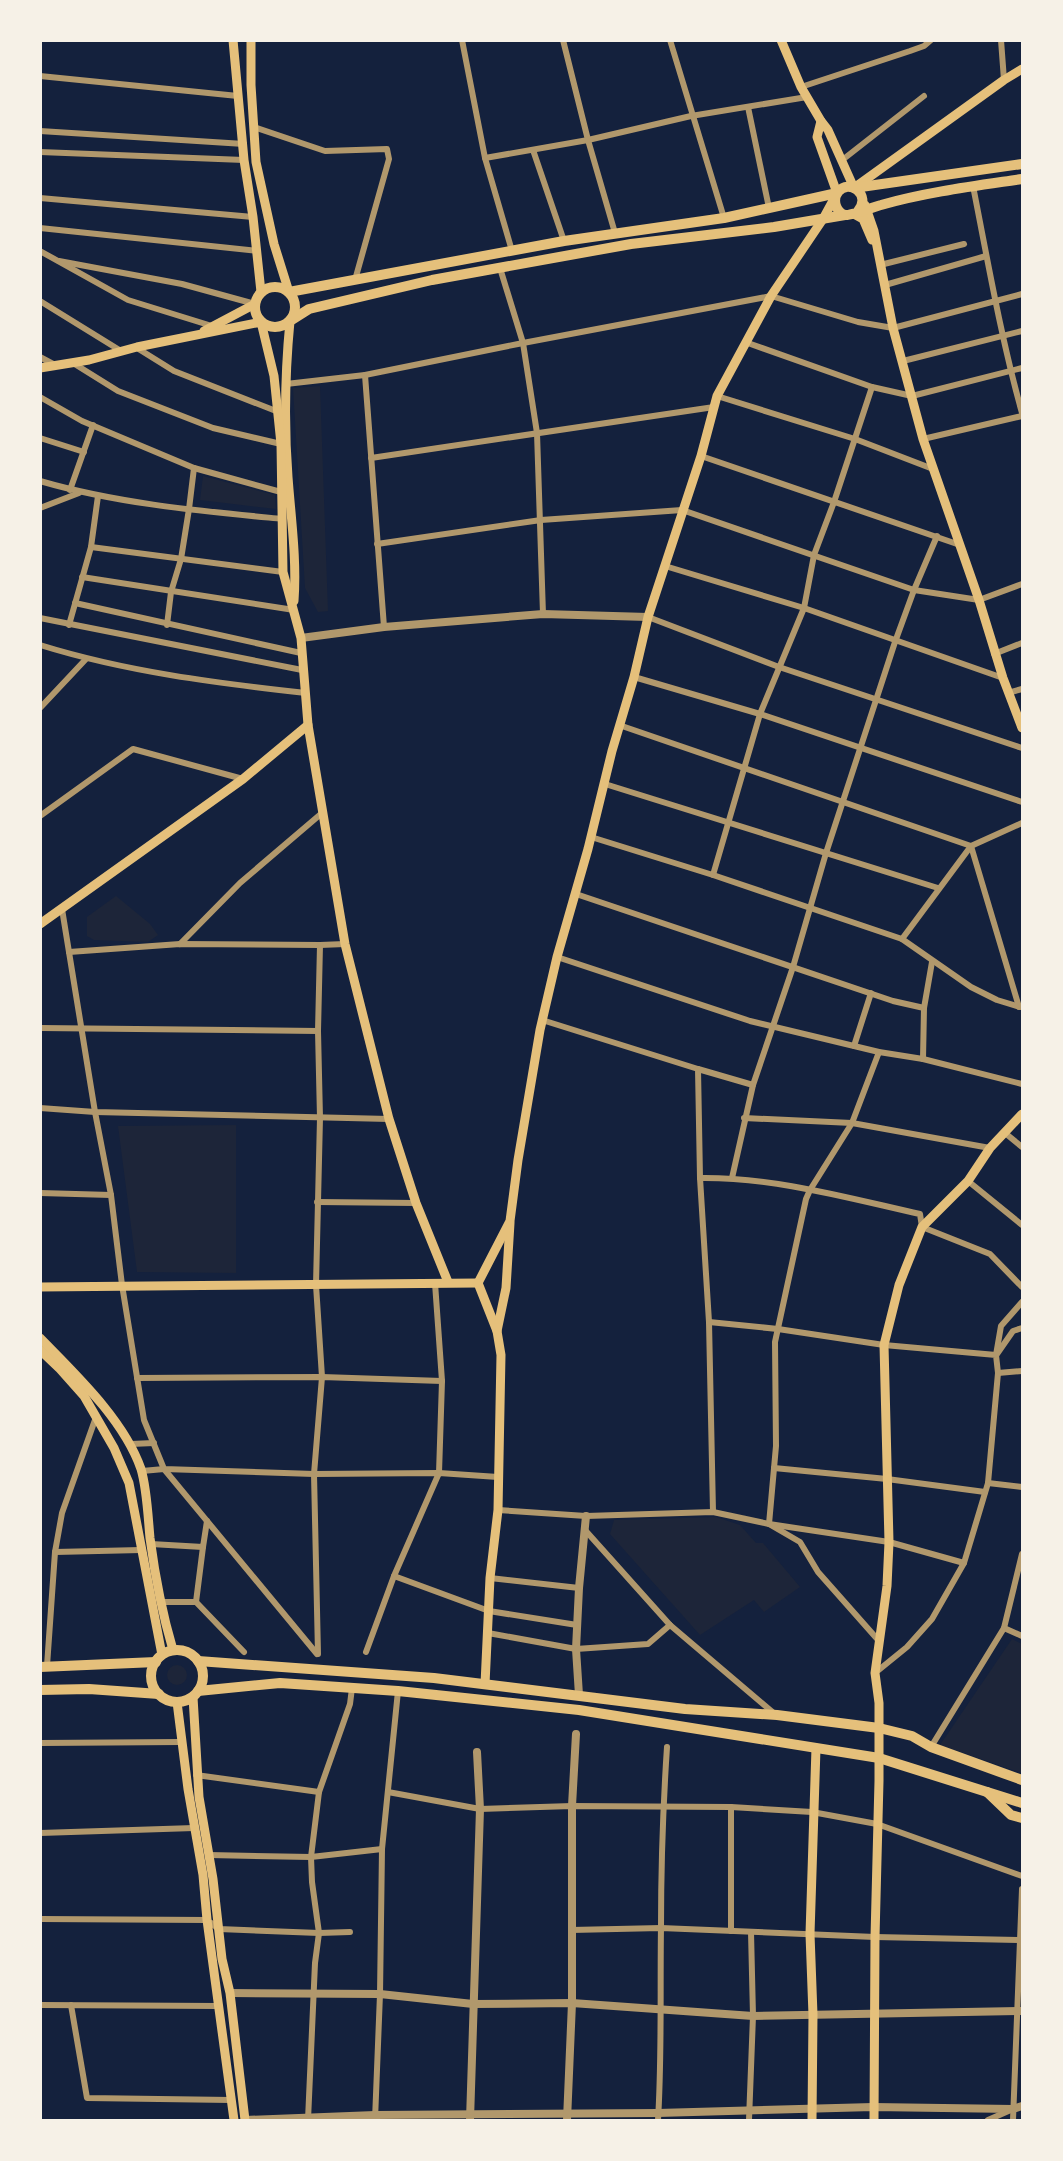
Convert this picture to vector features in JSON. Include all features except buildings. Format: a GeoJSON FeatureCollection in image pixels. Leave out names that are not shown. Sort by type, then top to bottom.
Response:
{"type":"FeatureCollection","features":[{"type":"Feature","properties":{"kind":"main road"},"geometry":{"type":"LineString","coordinates":[[233,40],[244,160],[258,251],[261,292]]}},
{"type":"Feature","properties":{"kind":"main road"},"geometry":{"type":"LineString","coordinates":[[251,40],[251,85],[256,162],[274,244],[289,292],[295,303],[290,321],[286,384],[288,474],[296,580],[294,610]]}},
{"type":"Feature","properties":{"kind":"main road"},"geometry":{"type":"LineString","coordinates":[[781,40],[801,87],[828,130],[854,188],[858,191],[857,210],[874,231],[893,328],[923,439],[979,600],[994,654],[1023,728]]}},
{"type":"Feature","properties":{"kind":"main road"},"geometry":{"type":"LineString","coordinates":[[854,188],[1004,80],[1023,69]]}},
{"type":"Feature","properties":{"kind":"main road"},"geometry":{"type":"LineString","coordinates":[[821,121],[817,137],[836,195],[838,210],[857,210]]}},
{"type":"Feature","properties":{"kind":"main road"},"geometry":{"type":"LineString","coordinates":[[496,1331],[506,1288],[510,1221],[518,1160],[542,1020],[619,725],[634,677],[648,616],[701,456],[717,396],[744,342],[771,296],[824,219],[836,195],[845,187],[854,188],[1023,164]]}},
{"type":"Feature","properties":{"kind":"main road"},"geometry":{"type":"LineString","coordinates":[[40,368],[89,360],[137,347],[261,322],[279,327],[309,309],[432,280],[631,244],[824,219],[900,200],[1023,179]]}},
{"type":"Feature","properties":{"kind":"main road"},"geometry":{"type":"LineString","coordinates":[[448,1282],[416,1203],[389,1119],[345,944],[308,725],[301,638],[282,572],[281,444],[274,376],[255,304],[261,292],[266,288],[278,286],[289,292],[564,241],[724,218],[836,195]]}},
{"type":"Feature","properties":{"kind":"main road"},"geometry":{"type":"LineString","coordinates":[[198,334],[255,304]]}},
{"type":"Feature","properties":{"kind":"main road"},"geometry":{"type":"LineString","coordinates":[[40,924],[243,779],[308,725]]}},
{"type":"Feature","properties":{"kind":"main road"},"geometry":{"type":"LineString","coordinates":[[874,2121],[879,1758],[879,1703],[875,1673],[887,1586],[889,1542],[884,1345],[899,1285],[922,1227],[968,1181],[990,1148],[1023,1114]]}},
{"type":"Feature","properties":{"kind":"main road"},"geometry":{"type":"LineString","coordinates":[[485,1684],[490,1578],[498,1510],[501,1355],[496,1331],[478,1283],[510,1221]]}},
{"type":"Feature","properties":{"kind":"main road"},"geometry":{"type":"LineString","coordinates":[[40,1287],[478,1283]]}},
{"type":"Feature","properties":{"kind":"main road"},"geometry":{"type":"LineString","coordinates":[[40,1338],[69,1367],[104,1408],[130,1444],[142,1471],[160,1602],[174,1650]]}},
{"type":"Feature","properties":{"kind":"main road"},"geometry":{"type":"LineString","coordinates":[[40,1350],[84,1396],[114,1449],[129,1483],[159,1658],[152,1674],[152,1682],[159,1694],[168,1700],[177,1702],[196,1694],[280,1683],[518,1702],[879,1758],[1023,1803]]}},
{"type":"Feature","properties":{"kind":"main road"},"geometry":{"type":"LineString","coordinates":[[44,1666],[159,1658],[174,1650],[190,1653],[198,1660],[203,1675],[196,1694],[196,1775],[222,1959],[230,1993],[245,2120]]}},
{"type":"Feature","properties":{"kind":"main road"},"geometry":{"type":"LineString","coordinates":[[198,1660],[434,1678],[685,1709],[777,1715],[879,1728],[912,1736],[931,1747],[1023,1780]]}},
{"type":"Feature","properties":{"kind":"main road"},"geometry":{"type":"LineString","coordinates":[[40,1690],[89,1689],[159,1694]]}},
{"type":"Feature","properties":{"kind":"main road"},"geometry":{"type":"LineString","coordinates":[[177,1702],[181,1742],[203,1875],[234,2121]]}},
{"type":"Feature","properties":{"kind":"main road"},"geometry":{"type":"LineString","coordinates":[[812,2121],[813,2015],[810,1934],[812,1812],[816,1748]]}},
{"type":"Feature","properties":{"kind":"main road"},"geometry":{"type":"LineString","coordinates":[[985,1790],[1011,1815],[1023,1818]]}},
{"type":"Feature","properties":{"kind":"street"},"geometry":{"type":"LineString","coordinates":[[462,40],[485,158],[512,251]]}},
{"type":"Feature","properties":{"kind":"street"},"geometry":{"type":"LineString","coordinates":[[563,40],[588,140],[615,233]]}},
{"type":"Feature","properties":{"kind":"street"},"geometry":{"type":"LineString","coordinates":[[670,40],[691,116],[724,218]]}},
{"type":"Feature","properties":{"kind":"street"},"geometry":{"type":"LineString","coordinates":[[801,87],[924,46],[931,40]]}},
{"type":"Feature","properties":{"kind":"street"},"geometry":{"type":"LineString","coordinates":[[1001,40],[1004,80]]}},
{"type":"Feature","properties":{"kind":"street"},"geometry":{"type":"LineString","coordinates":[[40,76],[238,96]]}},
{"type":"Feature","properties":{"kind":"street"},"geometry":{"type":"LineString","coordinates":[[841,161],[924,96]]}},
{"type":"Feature","properties":{"kind":"street"},"geometry":{"type":"LineString","coordinates":[[485,158],[588,140],[691,116],[807,97]]}},
{"type":"Feature","properties":{"kind":"street"},"geometry":{"type":"LineString","coordinates":[[748,107],[770,208]]}},
{"type":"Feature","properties":{"kind":"street"},"geometry":{"type":"LineString","coordinates":[[254,127],[325,151],[387,149],[389,159],[355,280]]}},
{"type":"Feature","properties":{"kind":"street"},"geometry":{"type":"LineString","coordinates":[[40,130],[244,144]]}},
{"type":"Feature","properties":{"kind":"street"},"geometry":{"type":"LineString","coordinates":[[533,150],[564,241]]}},
{"type":"Feature","properties":{"kind":"street"},"geometry":{"type":"LineString","coordinates":[[40,152],[244,160]]}},
{"type":"Feature","properties":{"kind":"street"},"geometry":{"type":"LineString","coordinates":[[923,439],[1023,414],[1010,371],[994,300],[974,186]]}},
{"type":"Feature","properties":{"kind":"street"},"geometry":{"type":"LineString","coordinates":[[40,198],[253,217]]}},
{"type":"Feature","properties":{"kind":"street"},"geometry":{"type":"LineString","coordinates":[[40,228],[258,251]]}},
{"type":"Feature","properties":{"kind":"street"},"geometry":{"type":"LineString","coordinates":[[880,265],[964,244]]}},
{"type":"Feature","properties":{"kind":"street"},"geometry":{"type":"LineString","coordinates":[[40,261],[43,252],[128,300],[212,326]]}},
{"type":"Feature","properties":{"kind":"street"},"geometry":{"type":"LineString","coordinates":[[885,285],[986,256]]}},
{"type":"Feature","properties":{"kind":"street"},"geometry":{"type":"LineString","coordinates":[[59,261],[182,284],[255,304]]}},
{"type":"Feature","properties":{"kind":"street"},"geometry":{"type":"LineString","coordinates":[[500,268],[523,343],[537,433],[543,614]]}},
{"type":"Feature","properties":{"kind":"street"},"geometry":{"type":"LineString","coordinates":[[286,384],[365,375],[771,296],[858,322],[893,328],[1023,294]]}},
{"type":"Feature","properties":{"kind":"street"},"geometry":{"type":"LineString","coordinates":[[40,301],[121,351]]}},
{"type":"Feature","properties":{"kind":"street"},"geometry":{"type":"LineString","coordinates":[[903,361],[1023,331]]}},
{"type":"Feature","properties":{"kind":"street"},"geometry":{"type":"LineString","coordinates":[[744,342],[872,387],[912,396],[1023,368]]}},
{"type":"Feature","properties":{"kind":"street"},"geometry":{"type":"LineString","coordinates":[[137,347],[174,371],[276,411]]}},
{"type":"Feature","properties":{"kind":"street"},"geometry":{"type":"LineString","coordinates":[[40,357],[55,365]]}},
{"type":"Feature","properties":{"kind":"street"},"geometry":{"type":"LineString","coordinates":[[70,362],[118,392],[213,428],[281,444]]}},
{"type":"Feature","properties":{"kind":"street"},"geometry":{"type":"LineString","coordinates":[[365,375],[384,627]]}},
{"type":"Feature","properties":{"kind":"street"},"geometry":{"type":"LineString","coordinates":[[713,875],[760,714],[804,608],[814,555],[872,387]]}},
{"type":"Feature","properties":{"kind":"street"},"geometry":{"type":"LineString","coordinates":[[717,396],[855,439],[934,469]]}},
{"type":"Feature","properties":{"kind":"street"},"geometry":{"type":"LineString","coordinates":[[40,397],[93,425],[194,468],[280,492]]}},
{"type":"Feature","properties":{"kind":"street"},"geometry":{"type":"LineString","coordinates":[[371,458],[714,407]]}},
{"type":"Feature","properties":{"kind":"street"},"geometry":{"type":"LineString","coordinates":[[70,490],[93,425]]}},
{"type":"Feature","properties":{"kind":"street"},"geometry":{"type":"LineString","coordinates":[[40,438],[84,452]]}},
{"type":"Feature","properties":{"kind":"street"},"geometry":{"type":"LineString","coordinates":[[701,456],[960,545]]}},
{"type":"Feature","properties":{"kind":"street"},"geometry":{"type":"LineString","coordinates":[[167,625],[171,592],[181,559],[194,468]]}},
{"type":"Feature","properties":{"kind":"street"},"geometry":{"type":"LineString","coordinates":[[40,481],[98,496],[283,519]]}},
{"type":"Feature","properties":{"kind":"street"},"geometry":{"type":"LineString","coordinates":[[40,507],[80,493]]}},
{"type":"Feature","properties":{"kind":"street"},"geometry":{"type":"LineString","coordinates":[[69,625],[91,547],[98,496]]}},
{"type":"Feature","properties":{"kind":"street"},"geometry":{"type":"LineString","coordinates":[[377,544],[541,520],[682,510],[914,591],[979,600],[1023,584]]}},
{"type":"Feature","properties":{"kind":"street"},"geometry":{"type":"LineString","coordinates":[[732,1178],[753,1085],[793,967],[826,853],[895,642],[938,536]]}},
{"type":"Feature","properties":{"kind":"street"},"geometry":{"type":"LineString","coordinates":[[91,547],[282,572]]}},
{"type":"Feature","properties":{"kind":"street"},"geometry":{"type":"LineString","coordinates":[[665,566],[804,608],[895,642],[1003,678]]}},
{"type":"Feature","properties":{"kind":"street"},"geometry":{"type":"LineString","coordinates":[[82,578],[294,610]]}},
{"type":"Feature","properties":{"kind":"street"},"geometry":{"type":"LineString","coordinates":[[75,603],[301,653]]}},
{"type":"Feature","properties":{"kind":"street"},"geometry":{"type":"LineString","coordinates":[[301,638],[384,627],[543,614],[648,616],[779,667],[1023,748]]}},
{"type":"Feature","properties":{"kind":"street"},"geometry":{"type":"LineString","coordinates":[[40,618],[302,670]]}},
{"type":"Feature","properties":{"kind":"street"},"geometry":{"type":"LineString","coordinates":[[994,654],[1023,643]]}},
{"type":"Feature","properties":{"kind":"street"},"geometry":{"type":"LineString","coordinates":[[40,645],[86,659],[193,680],[306,693]]}},
{"type":"Feature","properties":{"kind":"street"},"geometry":{"type":"LineString","coordinates":[[40,708],[86,659]]}},
{"type":"Feature","properties":{"kind":"street"},"geometry":{"type":"LineString","coordinates":[[634,677],[760,714],[1023,802]]}},
{"type":"Feature","properties":{"kind":"street"},"geometry":{"type":"LineString","coordinates":[[1008,693],[1023,689]]}},
{"type":"Feature","properties":{"kind":"street"},"geometry":{"type":"LineString","coordinates":[[619,725],[971,846]]}},
{"type":"Feature","properties":{"kind":"street"},"geometry":{"type":"LineString","coordinates":[[40,816],[133,748],[243,779]]}},
{"type":"Feature","properties":{"kind":"street"},"geometry":{"type":"LineString","coordinates":[[605,784],[938,888]]}},
{"type":"Feature","properties":{"kind":"street"},"geometry":{"type":"LineString","coordinates":[[180,944],[240,883],[322,813]]}},
{"type":"Feature","properties":{"kind":"street"},"geometry":{"type":"LineString","coordinates":[[902,939],[971,846],[1023,823]]}},
{"type":"Feature","properties":{"kind":"street"},"geometry":{"type":"LineString","coordinates":[[591,837],[713,875],[902,939],[971,987],[997,1000],[1021,1007]]}},
{"type":"Feature","properties":{"kind":"street"},"geometry":{"type":"LineString","coordinates":[[971,846],[1021,1007]]}},
{"type":"Feature","properties":{"kind":"street"},"geometry":{"type":"LineString","coordinates":[[576,894],[871,993],[924,1008]]}},
{"type":"Feature","properties":{"kind":"street"},"geometry":{"type":"LineString","coordinates":[[62,909],[111,1195],[122,1285],[144,1420],[164,1469],[318,1654],[314,1474],[322,1377],[316,1285],[320,1118],[318,1031],[320,945]]}},
{"type":"Feature","properties":{"kind":"street"},"geometry":{"type":"LineString","coordinates":[[69,952],[180,944],[345,944]]}},
{"type":"Feature","properties":{"kind":"street"},"geometry":{"type":"LineString","coordinates":[[557,957],[750,1021],[879,1052],[923,1059],[1023,1084]]}},
{"type":"Feature","properties":{"kind":"street"},"geometry":{"type":"LineString","coordinates":[[923,1059],[924,1008],[932,962]]}},
{"type":"Feature","properties":{"kind":"street"},"geometry":{"type":"LineString","coordinates":[[854,1046],[871,993]]}},
{"type":"Feature","properties":{"kind":"street"},"geometry":{"type":"LineString","coordinates":[[542,1020],[753,1085]]}},
{"type":"Feature","properties":{"kind":"street"},"geometry":{"type":"LineString","coordinates":[[40,1028],[318,1031]]}},
{"type":"Feature","properties":{"kind":"street"},"geometry":{"type":"LineString","coordinates":[[769,1524],[776,1446],[775,1342],[810,1190],[852,1123],[879,1052]]}},
{"type":"Feature","properties":{"kind":"street"},"geometry":{"type":"LineString","coordinates":[[698,1069],[700,1178],[709,1322],[713,1512]]}},
{"type":"Feature","properties":{"kind":"street"},"geometry":{"type":"LineString","coordinates":[[40,1108],[95,1112],[389,1119]]}},
{"type":"Feature","properties":{"kind":"street"},"geometry":{"type":"LineString","coordinates":[[744,1118],[852,1123],[990,1148]]}},
{"type":"Feature","properties":{"kind":"street"},"geometry":{"type":"LineString","coordinates":[[1005,1134],[1023,1148]]}},
{"type":"Feature","properties":{"kind":"street"},"geometry":{"type":"LineString","coordinates":[[700,1178],[732,1178],[810,1190],[920,1214],[922,1227],[990,1254],[1023,1287]]}},
{"type":"Feature","properties":{"kind":"street"},"geometry":{"type":"LineString","coordinates":[[968,1181],[1023,1225]]}},
{"type":"Feature","properties":{"kind":"street"},"geometry":{"type":"LineString","coordinates":[[40,1193],[111,1195]]}},
{"type":"Feature","properties":{"kind":"street"},"geometry":{"type":"LineString","coordinates":[[317,1202],[416,1203]]}},
{"type":"Feature","properties":{"kind":"street"},"geometry":{"type":"LineString","coordinates":[[366,1652],[394,1576],[439,1473],[442,1381],[435,1282]]}},
{"type":"Feature","properties":{"kind":"street"},"geometry":{"type":"LineString","coordinates":[[875,1673],[907,1647],[932,1619],[964,1563],[988,1483],[998,1373],[996,1355],[1001,1326],[1023,1302]]}},
{"type":"Feature","properties":{"kind":"street"},"geometry":{"type":"LineString","coordinates":[[709,1322],[778,1329],[884,1345],[996,1355]]}},
{"type":"Feature","properties":{"kind":"street"},"geometry":{"type":"LineString","coordinates":[[996,1355],[1013,1330],[1023,1328]]}},
{"type":"Feature","properties":{"kind":"street"},"geometry":{"type":"LineString","coordinates":[[998,1373],[1023,1371]]}},
{"type":"Feature","properties":{"kind":"street"},"geometry":{"type":"LineString","coordinates":[[137,1378],[322,1377],[442,1381]]}},
{"type":"Feature","properties":{"kind":"street"},"geometry":{"type":"LineString","coordinates":[[44,1666],[55,1552],[62,1513],[96,1417]]}},
{"type":"Feature","properties":{"kind":"street"},"geometry":{"type":"LineString","coordinates":[[130,1444],[154,1443]]}},
{"type":"Feature","properties":{"kind":"street"},"geometry":{"type":"LineString","coordinates":[[774,1468],[887,1479],[985,1492]]}},
{"type":"Feature","properties":{"kind":"street"},"geometry":{"type":"LineString","coordinates":[[142,1471],[164,1469],[314,1474],[439,1473],[498,1477]]}},
{"type":"Feature","properties":{"kind":"street"},"geometry":{"type":"LineString","coordinates":[[988,1483],[1023,1487]]}},
{"type":"Feature","properties":{"kind":"street"},"geometry":{"type":"LineString","coordinates":[[498,1510],[586,1516],[713,1512],[769,1524],[889,1542],[964,1563]]}},
{"type":"Feature","properties":{"kind":"street"},"geometry":{"type":"LineString","coordinates":[[579,1695],[576,1648],[586,1516]]}},
{"type":"Feature","properties":{"kind":"street"},"geometry":{"type":"LineString","coordinates":[[196,1602],[207,1521]]}},
{"type":"Feature","properties":{"kind":"street"},"geometry":{"type":"LineString","coordinates":[[769,1524],[800,1542],[818,1572],[880,1643]]}},
{"type":"Feature","properties":{"kind":"street"},"geometry":{"type":"LineString","coordinates":[[585,1530],[670,1624],[777,1715]]}},
{"type":"Feature","properties":{"kind":"street"},"geometry":{"type":"LineString","coordinates":[[151,1544],[202,1547]]}},
{"type":"Feature","properties":{"kind":"street"},"geometry":{"type":"LineString","coordinates":[[55,1552],[141,1550]]}},
{"type":"Feature","properties":{"kind":"street"},"geometry":{"type":"LineString","coordinates":[[931,1747],[1004,1628],[1023,1554]]}},
{"type":"Feature","properties":{"kind":"street"},"geometry":{"type":"LineString","coordinates":[[394,1576],[489,1611],[577,1625]]}},
{"type":"Feature","properties":{"kind":"street"},"geometry":{"type":"LineString","coordinates":[[490,1578],[579,1588]]}},
{"type":"Feature","properties":{"kind":"street"},"geometry":{"type":"LineString","coordinates":[[160,1602],[196,1602],[244,1652]]}},
{"type":"Feature","properties":{"kind":"street"},"geometry":{"type":"LineString","coordinates":[[488,1632],[576,1648],[648,1644],[670,1624]]}},
{"type":"Feature","properties":{"kind":"street"},"geometry":{"type":"LineString","coordinates":[[1004,1628],[1023,1636]]}},
{"type":"Feature","properties":{"kind":"street"},"geometry":{"type":"LineString","coordinates":[[308,2119],[315,1963],[319,1933],[311,1857],[319,1792],[350,1704],[352,1688]]}},
{"type":"Feature","properties":{"kind":"street"},"geometry":{"type":"LineString","coordinates":[[375,2118],[382,1850],[398,1691]]}},
{"type":"Feature","properties":{"kind":"street"},"geometry":{"type":"LineString","coordinates":[[567,2117],[572,2003],[571,1930],[576,1734]]}},
{"type":"Feature","properties":{"kind":"street"},"geometry":{"type":"LineString","coordinates":[[40,1743],[181,1742]]}},
{"type":"Feature","properties":{"kind":"street"},"geometry":{"type":"LineString","coordinates":[[658,2117],[662,2009],[663,1807],[667,1747]]}},
{"type":"Feature","properties":{"kind":"street"},"geometry":{"type":"LineString","coordinates":[[471,2118],[480,1809],[477,1792],[477,1752]]}},
{"type":"Feature","properties":{"kind":"street"},"geometry":{"type":"LineString","coordinates":[[196,1775],[319,1792]]}},
{"type":"Feature","properties":{"kind":"street"},"geometry":{"type":"LineString","coordinates":[[388,1792],[480,1809],[573,1806],[731,1806],[812,1812],[877,1824],[1023,1876]]}},
{"type":"Feature","properties":{"kind":"street"},"geometry":{"type":"LineString","coordinates":[[731,1806],[731,1931]]}},
{"type":"Feature","properties":{"kind":"street"},"geometry":{"type":"LineString","coordinates":[[40,1833],[194,1828]]}},
{"type":"Feature","properties":{"kind":"street"},"geometry":{"type":"LineString","coordinates":[[209,1855],[311,1857],[382,1850]]}},
{"type":"Feature","properties":{"kind":"street"},"geometry":{"type":"LineString","coordinates":[[1012,2121],[1020,2012],[1023,1889]]}},
{"type":"Feature","properties":{"kind":"street"},"geometry":{"type":"LineString","coordinates":[[40,1919],[207,1920],[219,1929],[350,1932]]}},
{"type":"Feature","properties":{"kind":"street"},"geometry":{"type":"LineString","coordinates":[[571,1930],[661,1928],[875,1937],[1021,1940]]}},
{"type":"Feature","properties":{"kind":"street"},"geometry":{"type":"LineString","coordinates":[[749,2121],[753,2016],[751,1932]]}},
{"type":"Feature","properties":{"kind":"street"},"geometry":{"type":"LineString","coordinates":[[230,1993],[380,1994],[473,2004],[572,2003],[753,2016],[1020,2012]]}},
{"type":"Feature","properties":{"kind":"street"},"geometry":{"type":"LineString","coordinates":[[40,2005],[218,2006]]}},
{"type":"Feature","properties":{"kind":"street"},"geometry":{"type":"LineString","coordinates":[[71,2005],[87,2098],[231,2100]]}},
{"type":"Feature","properties":{"kind":"street"},"geometry":{"type":"LineString","coordinates":[[988,2121],[1023,2106]]}},
{"type":"Feature","properties":{"kind":"street"},"geometry":{"type":"LineString","coordinates":[[245,2120],[658,2117],[749,2111],[873,2108],[1013,2109]]}},
{"type":"Feature","properties":{"kind":"shaded area"},"geometry":{"type":"Polygon","coordinates":[[[320,386],[328,611],[318,612],[305,588],[293,388],[320,386]]]}},
{"type":"Feature","properties":{"kind":"shaded area"},"geometry":{"type":"Polygon","coordinates":[[[203,476],[275,495],[276,509],[200,500],[203,476]]]}},
{"type":"Feature","properties":{"kind":"shaded area"},"geometry":{"type":"Polygon","coordinates":[[[116,896],[150,924],[158,935],[148,942],[94,940],[87,936],[87,917],[116,896]]]}},
{"type":"Feature","properties":{"kind":"shaded area"},"geometry":{"type":"Polygon","coordinates":[[[236,1125],[236,1273],[137,1272],[118,1126],[236,1125]]]}},
{"type":"Feature","properties":{"kind":"shaded area"},"geometry":{"type":"Polygon","coordinates":[[[716,1517],[740,1525],[756,1543],[763,1543],[800,1587],[764,1612],[754,1600],[700,1635],[610,1534],[614,1520],[716,1517]]]}},
{"type":"Feature","properties":{"kind":"shaded area"},"geometry":{"type":"Polygon","coordinates":[[[1012,1639],[1022,1644],[1022,1773],[940,1745],[1012,1639]]]}},
{"type":"Feature","properties":{"kind":"shaded area"},"geometry":{"type":"Polygon","coordinates":[[[173,1665],[181,1665],[187,1671],[187,1679],[181,1685],[173,1685],[167,1679],[167,1671],[173,1665]]]}}]}
